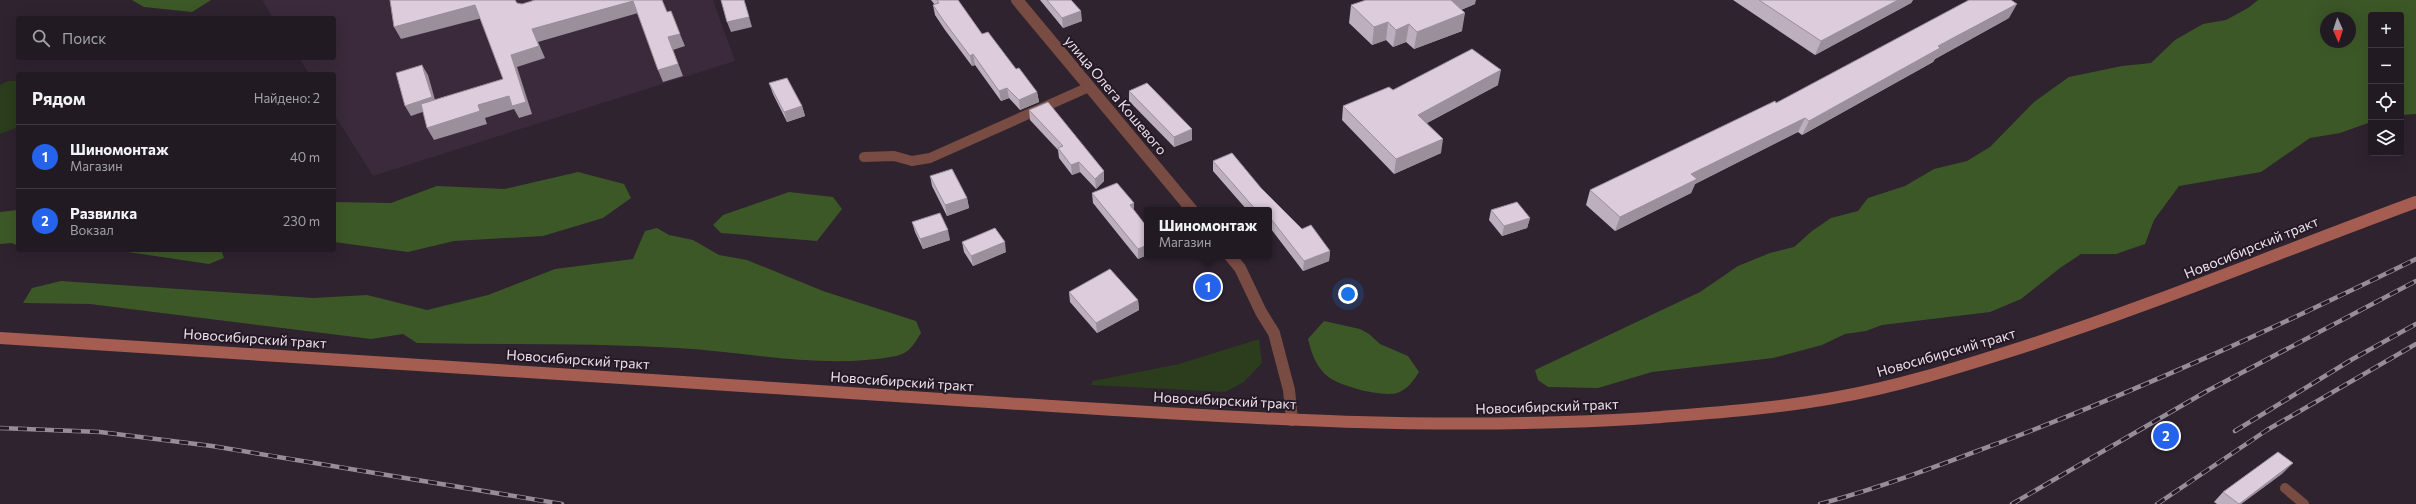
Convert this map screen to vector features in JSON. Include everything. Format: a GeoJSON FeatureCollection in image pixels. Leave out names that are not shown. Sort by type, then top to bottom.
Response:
{"type":"FeatureCollection","features":[{"type":"Feature","properties":{"kind":"main road","name":"Новосибирский тракт"},"geometry":{"type":"LineString","coordinates":[[0,338],[878,396],[1292,420],[1480,425],[1636,418],[1818,400],[1908,383],[2074,332],[2416,202]]}},
{"type":"Feature","properties":{"kind":"street","name":"улица Олега Кошевого"},"geometry":{"type":"LineString","coordinates":[[1016,0],[1189,207]]}},
{"type":"Feature","properties":{"kind":"street"},"geometry":{"type":"LineString","coordinates":[[1232,259],[1240,268],[1261,312],[1274,333],[1288,390],[1292,420]]}},
{"type":"Feature","properties":{"kind":"lane"},"geometry":{"type":"LineString","coordinates":[[864,157],[894,156],[912,161],[930,158],[1089,87]]}},
{"type":"Feature","properties":{"kind":"lane"},"geometry":{"type":"LineString","coordinates":[[2285,488],[2304,504]]}},
{"type":"Feature","properties":{"kind":"shaded area"},"geometry":{"type":"Polygon","coordinates":[[[262,0],[713,0],[735,61],[373,176],[336,117],[336,72],[308,72],[300,60],[336,60],[336,16],[272,16],[262,0]]]}},
{"type":"Feature","properties":{"kind":"green space"},"geometry":{"type":"Polygon","coordinates":[[[132,0],[211,0],[192,12],[144,7],[132,0]]]}},
{"type":"Feature","properties":{"kind":"green space"},"geometry":{"type":"Polygon","coordinates":[[[2258,0],[2416,0],[2416,114],[2404,115],[2404,12],[2368,12],[2368,123],[2340,133],[2310,138],[2261,172],[2179,186],[2154,220],[2145,244],[2116,254],[2081,254],[2060,268],[2021,299],[1990,312],[1882,325],[1866,331],[1845,334],[1822,345],[1773,358],[1652,372],[1598,388],[1548,387],[1538,380],[1535,370],[1700,292],[1738,266],[1770,253],[1794,247],[1812,231],[1831,218],[1858,211],[1868,198],[1905,186],[1934,169],[1967,161],[1990,147],[2034,102],[2069,77],[2122,66],[2151,63],[2175,40],[2203,24],[2226,20],[2248,8],[2258,0]]]}},
{"type":"Feature","properties":{"kind":"green space"},"geometry":{"type":"Polygon","coordinates":[[[8,81],[16,81],[16,128],[0,134],[0,85],[8,81]]]}},
{"type":"Feature","properties":{"kind":"green space"},"geometry":{"type":"Polygon","coordinates":[[[578,172],[624,184],[631,198],[603,218],[543,236],[454,241],[408,252],[336,242],[336,202],[391,203],[437,186],[505,189],[578,172]]]}},
{"type":"Feature","properties":{"kind":"green space"},"geometry":{"type":"Polygon","coordinates":[[[789,192],[833,197],[842,209],[817,241],[721,233],[713,225],[723,215],[789,192]]]}},
{"type":"Feature","properties":{"kind":"green space"},"geometry":{"type":"Polygon","coordinates":[[[16,210],[16,245],[12,243],[0,244],[0,212],[16,210]]]}},
{"type":"Feature","properties":{"kind":"green space"},"geometry":{"type":"Polygon","coordinates":[[[657,228],[669,235],[693,240],[719,255],[747,260],[823,291],[916,321],[921,333],[914,344],[901,355],[869,360],[814,361],[705,350],[645,346],[417,343],[403,334],[371,339],[90,304],[23,303],[32,288],[61,281],[313,298],[367,295],[427,310],[488,295],[555,269],[633,259],[645,231],[657,228]]]}},
{"type":"Feature","properties":{"kind":"green space"},"geometry":{"type":"Polygon","coordinates":[[[128,252],[222,252],[224,258],[209,264],[128,252]]]}},
{"type":"Feature","properties":{"kind":"green space"},"geometry":{"type":"Polygon","coordinates":[[[1324,321],[1360,329],[1369,334],[1380,344],[1408,356],[1419,372],[1404,390],[1390,394],[1382,394],[1353,388],[1330,378],[1325,375],[1318,366],[1308,339],[1324,321]]]}},
{"type":"Feature","properties":{"kind":"green space"},"geometry":{"type":"Polygon","coordinates":[[[1259,339],[1262,363],[1244,382],[1225,392],[1091,385],[1093,381],[1179,364],[1259,339]]]}},
{"type":"Feature","properties":{"kind":"building"},"geometry":{"type":"Polygon","coordinates":[[[390,0],[515,0],[517,3],[522,4],[535,0],[662,0],[667,12],[671,11],[680,34],[668,37],[678,64],[658,70],[633,1],[532,29],[539,46],[511,55],[526,102],[512,106],[509,96],[478,105],[480,111],[427,128],[421,104],[503,79],[475,5],[394,27],[390,0]]]}},
{"type":"Feature","properties":{"kind":"building"},"geometry":{"type":"Polygon","coordinates":[[[721,0],[744,0],[749,17],[727,22],[721,0]]]}},
{"type":"Feature","properties":{"kind":"building"},"geometry":{"type":"Polygon","coordinates":[[[937,0],[958,0],[982,34],[988,32],[1016,69],[1019,68],[1037,92],[1019,100],[1007,88],[999,91],[973,54],[970,56],[943,20],[933,5],[939,3],[937,0]]]}},
{"type":"Feature","properties":{"kind":"building"},"geometry":{"type":"Polygon","coordinates":[[[1047,0],[1071,0],[1081,11],[1062,18],[1047,0]]]}},
{"type":"Feature","properties":{"kind":"building"},"geometry":{"type":"Polygon","coordinates":[[[1366,0],[1451,0],[1465,13],[1417,32],[1409,24],[1396,30],[1388,22],[1374,27],[1351,5],[1366,0]]]}},
{"type":"Feature","properties":{"kind":"building"},"geometry":{"type":"Polygon","coordinates":[[[1759,0],[1898,0],[1821,41],[1759,0]]]}},
{"type":"Feature","properties":{"kind":"building"},"geometry":{"type":"Polygon","coordinates":[[[1969,0],[2011,0],[2017,4],[1938,46],[1940,48],[1809,121],[1805,118],[1691,174],[1697,179],[1620,217],[1590,190],[1775,101],[1776,103],[1969,0]]]}},
{"type":"Feature","properties":{"kind":"building"},"geometry":{"type":"Polygon","coordinates":[[[1472,49],[1501,70],[1418,115],[1443,139],[1396,159],[1343,106],[1389,87],[1393,90],[1472,49]]]}},
{"type":"Feature","properties":{"kind":"building"},"geometry":{"type":"Polygon","coordinates":[[[422,65],[432,97],[405,106],[396,73],[422,65]]]}},
{"type":"Feature","properties":{"kind":"building"},"geometry":{"type":"Polygon","coordinates":[[[787,78],[802,106],[784,112],[769,83],[787,78]]]}},
{"type":"Feature","properties":{"kind":"building"},"geometry":{"type":"Polygon","coordinates":[[[1147,83],[1192,129],[1174,137],[1129,91],[1147,83]]]}},
{"type":"Feature","properties":{"kind":"building"},"geometry":{"type":"Polygon","coordinates":[[[1048,102],[1104,171],[1095,179],[1079,162],[1071,165],[1058,148],[1063,146],[1029,110],[1048,102]]]}},
{"type":"Feature","properties":{"kind":"building"},"geometry":{"type":"Polygon","coordinates":[[[1232,153],[1261,188],[1302,229],[1311,225],[1330,251],[1304,261],[1272,220],[1272,207],[1253,207],[1213,161],[1232,153]]]}},
{"type":"Feature","properties":{"kind":"building"},"geometry":{"type":"Polygon","coordinates":[[[952,169],[967,198],[945,205],[930,176],[952,169]]]}},
{"type":"Feature","properties":{"kind":"building"},"geometry":{"type":"Polygon","coordinates":[[[1117,183],[1134,203],[1130,205],[1144,223],[1144,246],[1138,249],[1092,193],[1117,183]]]}},
{"type":"Feature","properties":{"kind":"building"},"geometry":{"type":"Polygon","coordinates":[[[1517,202],[1530,218],[1504,226],[1491,210],[1517,202]]]}},
{"type":"Feature","properties":{"kind":"building"},"geometry":{"type":"Polygon","coordinates":[[[940,213],[948,230],[920,239],[912,222],[940,213]]]}},
{"type":"Feature","properties":{"kind":"building"},"geometry":{"type":"Polygon","coordinates":[[[995,228],[1005,242],[971,256],[962,242],[995,228]]]}},
{"type":"Feature","properties":{"kind":"building"},"geometry":{"type":"Polygon","coordinates":[[[1110,269],[1138,300],[1096,323],[1069,292],[1110,269]]]}},
{"type":"Feature","properties":{"kind":"building"},"geometry":{"type":"Polygon","coordinates":[[[2278,452],[2293,463],[2239,504],[2223,492],[2278,452]]]}},
{"type":"Feature","properties":{"kind":"railway"},"geometry":{"type":"LineString","coordinates":[[1820,504],[1890,483],[1936,467],[2057,421],[2161,378],[2263,332],[2416,259]]}},
{"type":"Feature","properties":{"kind":"railway"},"geometry":{"type":"LineString","coordinates":[[2012,504],[2207,391],[2416,281]]}},
{"type":"Feature","properties":{"kind":"railway"},"geometry":{"type":"LineString","coordinates":[[2235,431],[2351,360],[2416,324]]}},
{"type":"Feature","properties":{"kind":"railway"},"geometry":{"type":"LineString","coordinates":[[2157,504],[2267,430],[2416,344]]}},
{"type":"Feature","properties":{"kind":"railway"},"geometry":{"type":"LineString","coordinates":[[0,428],[100,432],[212,446],[562,504]]}},
{"type":"Feature","properties":{"kind":"place","name":"Шиномонтаж"},"geometry":{"type":"Point","coordinates":[1208,287]}},
{"type":"Feature","properties":{"kind":"place","name":"Развилка"},"geometry":{"type":"Point","coordinates":[2166,436]}}]}
